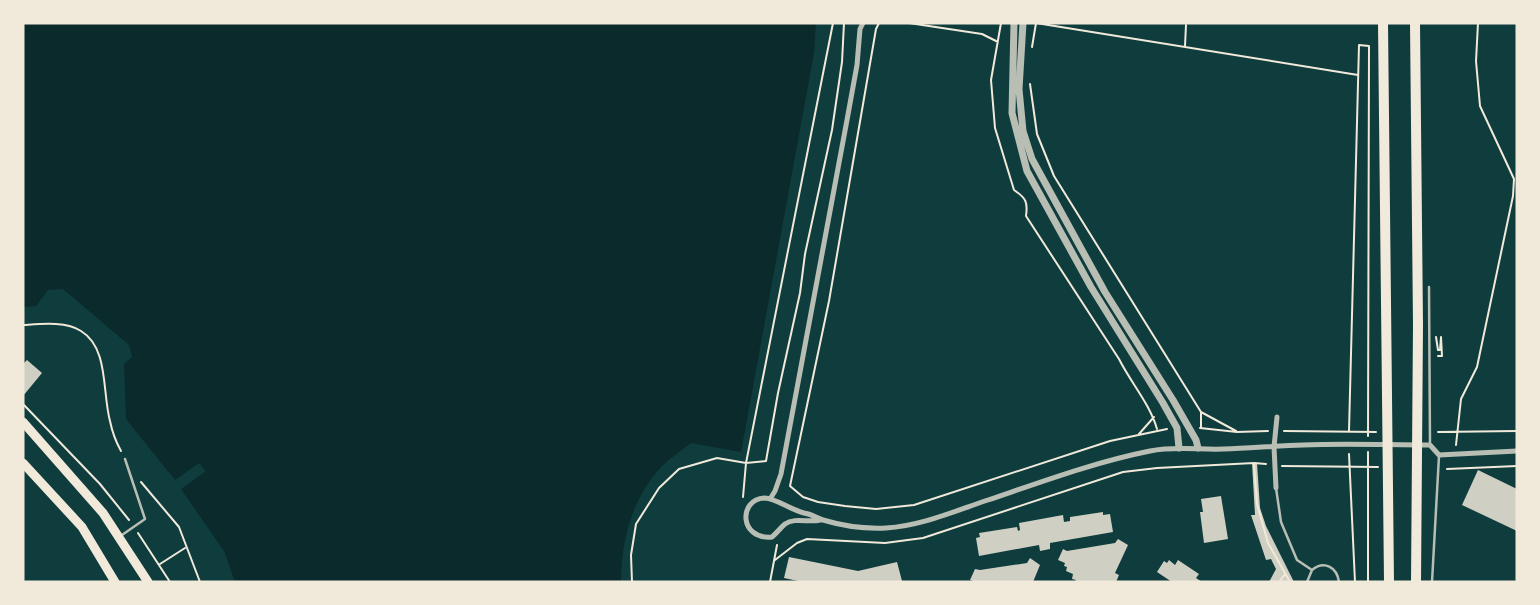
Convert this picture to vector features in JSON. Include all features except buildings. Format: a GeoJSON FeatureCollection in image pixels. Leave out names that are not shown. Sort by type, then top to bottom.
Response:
{"type":"FeatureCollection","features":[{"type":"Feature","properties":{"kind":"highway"},"geometry":{"type":"LineString","coordinates":[[1383,23],[1389,582]]}},
{"type":"Feature","properties":{"kind":"highway"},"geometry":{"type":"LineString","coordinates":[[1415,23],[1418,325],[1416,582]]}},
{"type":"Feature","properties":{"kind":"main road"},"geometry":{"type":"LineString","coordinates":[[23,422],[103,513],[148,582]]}},
{"type":"Feature","properties":{"kind":"main road"},"geometry":{"type":"LineString","coordinates":[[23,463],[82,527],[116,582]]}},
{"type":"Feature","properties":{"kind":"street"},"geometry":{"type":"LineString","coordinates":[[770,499],[781,474],[863,23]]}},
{"type":"Feature","properties":{"kind":"street"},"geometry":{"type":"LineString","coordinates":[[1019,23],[1012,113],[1027,171],[1091,287],[1163,402],[1177,428],[1179,448]]}},
{"type":"Feature","properties":{"kind":"street"},"geometry":{"type":"LineString","coordinates":[[1019,23],[1019,89],[1023,131],[1031,159],[1105,292],[1173,400],[1198,448]]}},
{"type":"Feature","properties":{"kind":"street"},"geometry":{"type":"LineString","coordinates":[[1276,488],[1277,417]]}},
{"type":"Feature","properties":{"kind":"street"},"geometry":{"type":"LineString","coordinates":[[820,520],[813,514],[793,510],[762,498],[750,504],[745,516],[747,526],[753,534],[762,538],[772,537],[786,523],[797,520],[887,528],[939,517],[1096,464],[1152,451],[1179,448],[1349,444],[1430,445],[1439,455],[1517,452]]}},
{"type":"Feature","properties":{"kind":"lane"},"geometry":{"type":"LineString","coordinates":[[1429,287],[1430,445]]}},
{"type":"Feature","properties":{"kind":"lane"},"geometry":{"type":"LineString","coordinates":[[1433,582],[1439,455]]}},
{"type":"Feature","properties":{"kind":"lane"},"geometry":{"type":"LineString","coordinates":[[119,537],[145,519],[125,458]]}},
{"type":"Feature","properties":{"kind":"lane"},"geometry":{"type":"LineString","coordinates":[[1276,488],[1281,523],[1297,560],[1312,569]]}},
{"type":"Feature","properties":{"kind":"lane"},"geometry":{"type":"LineString","coordinates":[[1307,582],[1312,569],[1321,565],[1332,568],[1339,582]]}},
{"type":"Feature","properties":{"kind":"path"},"geometry":{"type":"LineString","coordinates":[[745,516],[743,495],[746,463],[833,23]]}},
{"type":"Feature","properties":{"kind":"path"},"geometry":{"type":"LineString","coordinates":[[632,582],[631,555],[636,524],[659,488],[678,469],[717,458],[746,463],[766,461],[800,293],[804,254],[832,130],[842,62],[844,23]]}},
{"type":"Feature","properties":{"kind":"path"},"geometry":{"type":"LineString","coordinates":[[803,426],[829,301],[879,23]]}},
{"type":"Feature","properties":{"kind":"path"},"geometry":{"type":"LineString","coordinates":[[909,23],[982,33],[997,41]]}},
{"type":"Feature","properties":{"kind":"path"},"geometry":{"type":"LineString","coordinates":[[1032,48],[1036,23],[1359,75]]}},
{"type":"Feature","properties":{"kind":"path"},"geometry":{"type":"LineString","coordinates":[[1455,453],[1458,412],[1461,399],[1476,368],[1514,179],[1480,106],[1476,61],[1478,23]]}},
{"type":"Feature","properties":{"kind":"path"},"geometry":{"type":"LineString","coordinates":[[1185,25],[1185,47]]}},
{"type":"Feature","properties":{"kind":"path"},"geometry":{"type":"LineString","coordinates":[[1355,582],[1348,466],[1359,46],[1369,46],[1368,582]]}},
{"type":"Feature","properties":{"kind":"path"},"geometry":{"type":"LineString","coordinates":[[1030,80],[1037,134],[1054,176],[1201,412],[1237,432]]}},
{"type":"Feature","properties":{"kind":"path"},"geometry":{"type":"LineString","coordinates":[[1059,267],[1154,416],[1158,430]]}},
{"type":"Feature","properties":{"kind":"path"},"geometry":{"type":"LineString","coordinates":[[23,325],[50,324],[80,330],[95,343],[100,357],[109,419],[125,458]]}},
{"type":"Feature","properties":{"kind":"path"},"geometry":{"type":"LineString","coordinates":[[1434,350],[1438,337],[1440,350],[1441,337],[1442,350]]}},
{"type":"Feature","properties":{"kind":"path"},"geometry":{"type":"LineString","coordinates":[[23,404],[100,484],[134,527],[170,582]]}},
{"type":"Feature","properties":{"kind":"path"},"geometry":{"type":"LineString","coordinates":[[1201,412],[1201,428]]}},
{"type":"Feature","properties":{"kind":"path"},"geometry":{"type":"LineString","coordinates":[[1139,435],[1154,416]]}},
{"type":"Feature","properties":{"kind":"path"},"geometry":{"type":"LineString","coordinates":[[775,560],[797,543],[807,539],[885,543],[923,538],[1123,472],[1254,463],[1348,466]]}},
{"type":"Feature","properties":{"kind":"path"},"geometry":{"type":"LineString","coordinates":[[1254,463],[1257,504],[1268,543],[1290,582]]}},
{"type":"Feature","properties":{"kind":"path"},"geometry":{"type":"LineString","coordinates":[[1437,469],[1517,466]]}},
{"type":"Feature","properties":{"kind":"path"},"geometry":{"type":"LineString","coordinates":[[139,480],[178,527],[200,582]]}},
{"type":"Feature","properties":{"kind":"path"},"geometry":{"type":"LineString","coordinates":[[771,582],[779,531]]}},
{"type":"Feature","properties":{"kind":"path"},"geometry":{"type":"LineString","coordinates":[[159,565],[186,548]]}},
{"type":"Feature","properties":{"kind":"path"},"geometry":{"type":"LineString","coordinates":[[1279,582],[1285,573]]}},
{"type":"Feature","properties":{"kind":"water"},"geometry":{"type":"Polygon","coordinates":[[[23,23],[816,23],[814,53],[741,452],[691,443],[661,467],[651,479],[630,521],[623,551],[621,582],[235,582],[224,551],[181,489],[206,471],[199,463],[175,480],[126,419],[124,364],[132,357],[129,345],[63,289],[48,290],[36,306],[23,307],[23,23]]]}}]}
